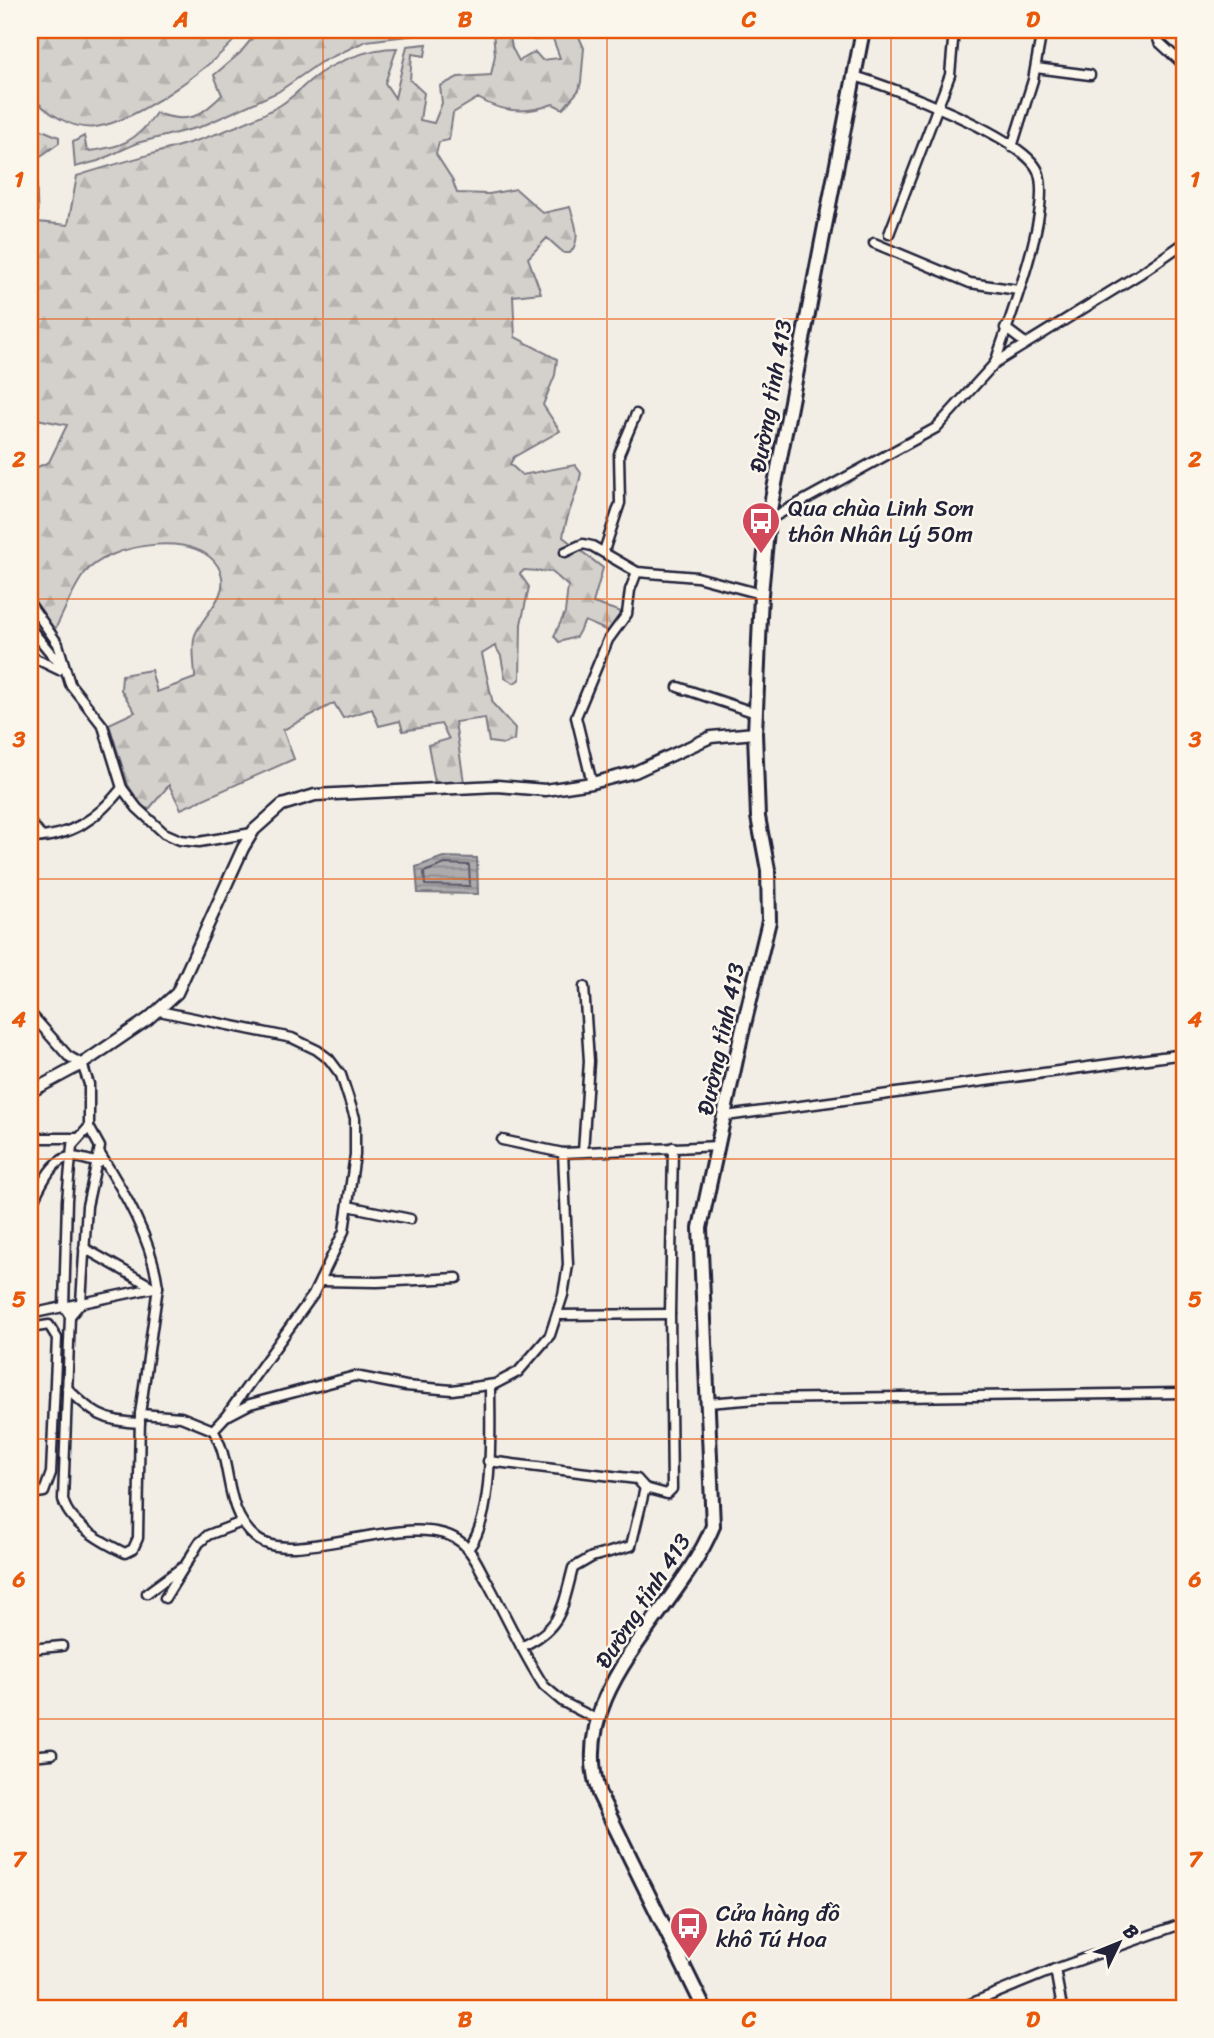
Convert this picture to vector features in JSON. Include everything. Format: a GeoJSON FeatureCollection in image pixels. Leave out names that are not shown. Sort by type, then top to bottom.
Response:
{"type":"FeatureCollection","features":[{"type":"Feature","properties":{"kind":"main road","name":"Đường tỉnh 413"},"geometry":{"type":"LineString","coordinates":[[704,2008],[599,1794],[591,1756],[598,1720],[631,1651],[705,1547],[713,1526],[700,1228],[769,921],[768,870],[758,817],[755,733],[761,594],[768,520],[863,30]]}},
{"type":"Feature","properties":{"kind":"street"},"geometry":{"type":"LineString","coordinates":[[889,234],[950,75],[954,30]]}},
{"type":"Feature","properties":{"kind":"street"},"geometry":{"type":"LineString","coordinates":[[1012,147],[1036,68],[1042,30]]}},
{"type":"Feature","properties":{"kind":"street"},"geometry":{"type":"LineString","coordinates":[[1155,30],[1158,42],[1184,65]]}},
{"type":"Feature","properties":{"kind":"street"},"geometry":{"type":"LineString","coordinates":[[1036,68],[1090,75]]}},
{"type":"Feature","properties":{"kind":"street"},"geometry":{"type":"LineString","coordinates":[[853,76],[937,107],[1012,147],[1037,168],[1041,191],[1036,226],[995,363]]}},
{"type":"Feature","properties":{"kind":"street"},"geometry":{"type":"LineString","coordinates":[[874,243],[970,284],[1018,290]]}},
{"type":"Feature","properties":{"kind":"street"},"geometry":{"type":"LineString","coordinates":[[768,520],[936,428],[995,363],[1141,273],[1184,243]]}},
{"type":"Feature","properties":{"kind":"street"},"geometry":{"type":"LineString","coordinates":[[1005,328],[1025,343]]}},
{"type":"Feature","properties":{"kind":"street"},"geometry":{"type":"LineString","coordinates":[[604,551],[620,503],[618,454],[636,414]]}},
{"type":"Feature","properties":{"kind":"street"},"geometry":{"type":"LineString","coordinates":[[565,552],[583,544],[604,551],[637,572],[696,577],[761,594]]}},
{"type":"Feature","properties":{"kind":"street"},"geometry":{"type":"LineString","coordinates":[[592,783],[576,717],[608,640],[627,614],[630,590],[637,572]]}},
{"type":"Feature","properties":{"kind":"street"},"geometry":{"type":"LineString","coordinates":[[30,604],[53,635],[65,672]]}},
{"type":"Feature","properties":{"kind":"street"},"geometry":{"type":"LineString","coordinates":[[30,628],[103,726],[122,788],[137,808],[174,839],[199,842],[252,833]]}},
{"type":"Feature","properties":{"kind":"street"},"geometry":{"type":"LineString","coordinates":[[30,656],[65,672]]}},
{"type":"Feature","properties":{"kind":"street"},"geometry":{"type":"LineString","coordinates":[[678,687],[756,713]]}},
{"type":"Feature","properties":{"kind":"street"},"geometry":{"type":"LineString","coordinates":[[30,1092],[82,1063],[159,1011],[177,993],[252,833],[282,805],[315,795],[497,786],[545,790],[592,783],[635,772],[711,737],[755,733]]}},
{"type":"Feature","properties":{"kind":"street"},"geometry":{"type":"LineString","coordinates":[[30,838],[66,833],[83,826],[122,788]]}},
{"type":"Feature","properties":{"kind":"street"},"geometry":{"type":"LineString","coordinates":[[30,822],[42,837]]}},
{"type":"Feature","properties":{"kind":"street"},"geometry":{"type":"LineString","coordinates":[[583,1152],[589,1061],[584,987]]}},
{"type":"Feature","properties":{"kind":"street"},"geometry":{"type":"LineString","coordinates":[[159,1011],[292,1038],[329,1059],[341,1075],[355,1118],[357,1137],[344,1231],[320,1281],[226,1416],[213,1430]]}},
{"type":"Feature","properties":{"kind":"street"},"geometry":{"type":"LineString","coordinates":[[30,1013],[68,1056],[82,1063],[89,1084],[89,1127],[99,1158],[128,1201],[155,1270],[140,1418],[138,1538],[133,1549],[125,1553],[80,1525],[64,1506],[70,1316],[64,1307],[71,1157],[72,1146],[89,1127]]}},
{"type":"Feature","properties":{"kind":"street"},"geometry":{"type":"LineString","coordinates":[[726,1116],[1184,1054]]}},
{"type":"Feature","properties":{"kind":"street"},"geometry":{"type":"LineString","coordinates":[[30,1138],[78,1138]]}},
{"type":"Feature","properties":{"kind":"street"},"geometry":{"type":"LineString","coordinates":[[502,1140],[563,1153],[719,1146]]}},
{"type":"Feature","properties":{"kind":"street"},"geometry":{"type":"LineString","coordinates":[[488,1461],[637,1479],[645,1488],[657,1494],[667,1494],[672,1489],[670,1314],[673,1147]]}},
{"type":"Feature","properties":{"kind":"street"},"geometry":{"type":"LineString","coordinates":[[226,1416],[250,1404],[355,1376],[444,1390],[490,1385],[509,1378],[529,1362],[550,1335],[557,1315],[568,1265],[563,1153]]}},
{"type":"Feature","properties":{"kind":"street"},"geometry":{"type":"LineString","coordinates":[[30,1207],[56,1166],[71,1157],[99,1158]]}},
{"type":"Feature","properties":{"kind":"street"},"geometry":{"type":"LineString","coordinates":[[70,1316],[81,1303],[87,1206],[99,1158]]}},
{"type":"Feature","properties":{"kind":"street"},"geometry":{"type":"LineString","coordinates":[[348,1206],[410,1219]]}},
{"type":"Feature","properties":{"kind":"street"},"geometry":{"type":"LineString","coordinates":[[84,1248],[154,1287]]}},
{"type":"Feature","properties":{"kind":"street"},"geometry":{"type":"LineString","coordinates":[[320,1281],[377,1283],[457,1278]]}},
{"type":"Feature","properties":{"kind":"street"},"geometry":{"type":"LineString","coordinates":[[30,1314],[154,1287]]}},
{"type":"Feature","properties":{"kind":"street"},"geometry":{"type":"LineString","coordinates":[[557,1315],[670,1314]]}},
{"type":"Feature","properties":{"kind":"street"},"geometry":{"type":"LineString","coordinates":[[30,1328],[49,1325],[57,1338],[51,1473],[44,1492],[30,1494]]}},
{"type":"Feature","properties":{"kind":"street"},"geometry":{"type":"LineString","coordinates":[[468,1549],[476,1540],[486,1503],[490,1385]]}},
{"type":"Feature","properties":{"kind":"street"},"geometry":{"type":"LineString","coordinates":[[67,1388],[89,1409],[112,1422],[180,1417],[213,1430],[222,1446],[226,1478],[236,1513],[257,1539],[269,1546],[437,1530],[451,1535],[468,1549],[544,1686],[563,1702],[598,1720]]}},
{"type":"Feature","properties":{"kind":"street"},"geometry":{"type":"LineString","coordinates":[[708,1404],[757,1399],[1184,1393]]}},
{"type":"Feature","properties":{"kind":"street"},"geometry":{"type":"LineString","coordinates":[[521,1647],[549,1632],[557,1619],[573,1568],[592,1557],[631,1546],[645,1488]]}},
{"type":"Feature","properties":{"kind":"street"},"geometry":{"type":"LineString","coordinates":[[147,1593],[181,1568],[208,1535],[242,1522]]}},
{"type":"Feature","properties":{"kind":"street"},"geometry":{"type":"LineString","coordinates":[[165,1598],[170,1594],[181,1568]]}},
{"type":"Feature","properties":{"kind":"street"},"geometry":{"type":"LineString","coordinates":[[30,1649],[62,1646]]}},
{"type":"Feature","properties":{"kind":"street"},"geometry":{"type":"LineString","coordinates":[[30,1756],[51,1754]]}},
{"type":"Feature","properties":{"kind":"street"},"geometry":{"type":"LineString","coordinates":[[960,2008],[1055,1969],[1184,1923]]}},
{"type":"Feature","properties":{"kind":"street"},"geometry":{"type":"LineString","coordinates":[[1055,1969],[1062,2008]]}},
{"type":"Feature","properties":{"kind":"green space"},"geometry":{"type":"Polygon","coordinates":[[[30,30],[243,30],[215,59],[176,89],[134,114],[96,127],[87,127],[60,119],[30,95],[30,30]]]}},
{"type":"Feature","properties":{"kind":"green space"},"geometry":{"type":"Polygon","coordinates":[[[259,30],[458,30],[366,41],[321,62],[278,92],[200,127],[137,143],[98,161],[75,167],[73,142],[84,136],[87,151],[109,148],[135,137],[156,113],[185,118],[206,109],[222,95],[214,75],[240,53],[259,30]]]}},
{"type":"Feature","properties":{"kind":"green space"},"geometry":{"type":"Polygon","coordinates":[[[493,30],[509,30],[512,48],[519,61],[535,52],[542,60],[560,58],[553,39],[534,40],[528,30],[576,30],[584,48],[579,90],[563,109],[553,104],[534,109],[505,109],[478,98],[453,113],[449,140],[439,142],[436,154],[452,179],[457,193],[489,194],[516,189],[543,213],[570,207],[576,231],[574,248],[570,253],[564,253],[547,238],[528,258],[541,293],[513,296],[515,337],[557,359],[555,375],[543,405],[560,431],[514,457],[510,464],[522,475],[575,465],[581,473],[563,537],[603,568],[593,603],[625,613],[624,620],[608,631],[585,621],[576,637],[559,642],[554,636],[565,613],[568,586],[552,572],[524,570],[520,574],[529,587],[521,624],[520,679],[514,683],[505,678],[501,656],[495,646],[482,654],[493,704],[515,728],[514,740],[504,744],[489,742],[485,718],[455,722],[464,782],[435,783],[428,745],[449,739],[441,724],[403,731],[400,721],[379,726],[372,709],[343,718],[334,703],[283,730],[294,759],[181,809],[169,785],[149,809],[142,807],[128,785],[109,724],[135,712],[121,690],[122,675],[151,670],[157,692],[195,678],[195,635],[218,597],[223,581],[212,559],[196,549],[156,545],[113,554],[96,563],[80,580],[54,631],[30,600],[30,479],[35,468],[49,462],[67,425],[32,418],[30,423],[30,177],[36,176],[38,222],[68,225],[77,176],[231,129],[279,106],[312,79],[352,57],[397,48],[385,83],[395,98],[407,46],[427,44],[425,56],[412,54],[410,80],[424,93],[420,120],[434,123],[442,103],[440,86],[458,77],[491,75],[495,55],[493,30]]]}},
{"type":"Feature","properties":{"kind":"green space"},"geometry":{"type":"Polygon","coordinates":[[[30,125],[59,137],[59,143],[42,155],[30,159],[30,125]]]}},
{"type":"Feature","properties":{"kind":"water"},"geometry":{"type":"Polygon","coordinates":[[[443,857],[477,858],[478,894],[418,893],[416,867],[443,857]]]}},
{"type":"Feature","properties":{"kind":"place","name":"Qua chùa Linh Sơn thôn Nhân Lý 50m"},"geometry":{"type":"Point","coordinates":[761,555]}},
{"type":"Feature","properties":{"kind":"place","name":"Cửa hàng đồ khô Tú Hoa"},"geometry":{"type":"Point","coordinates":[689,1960]}}]}
